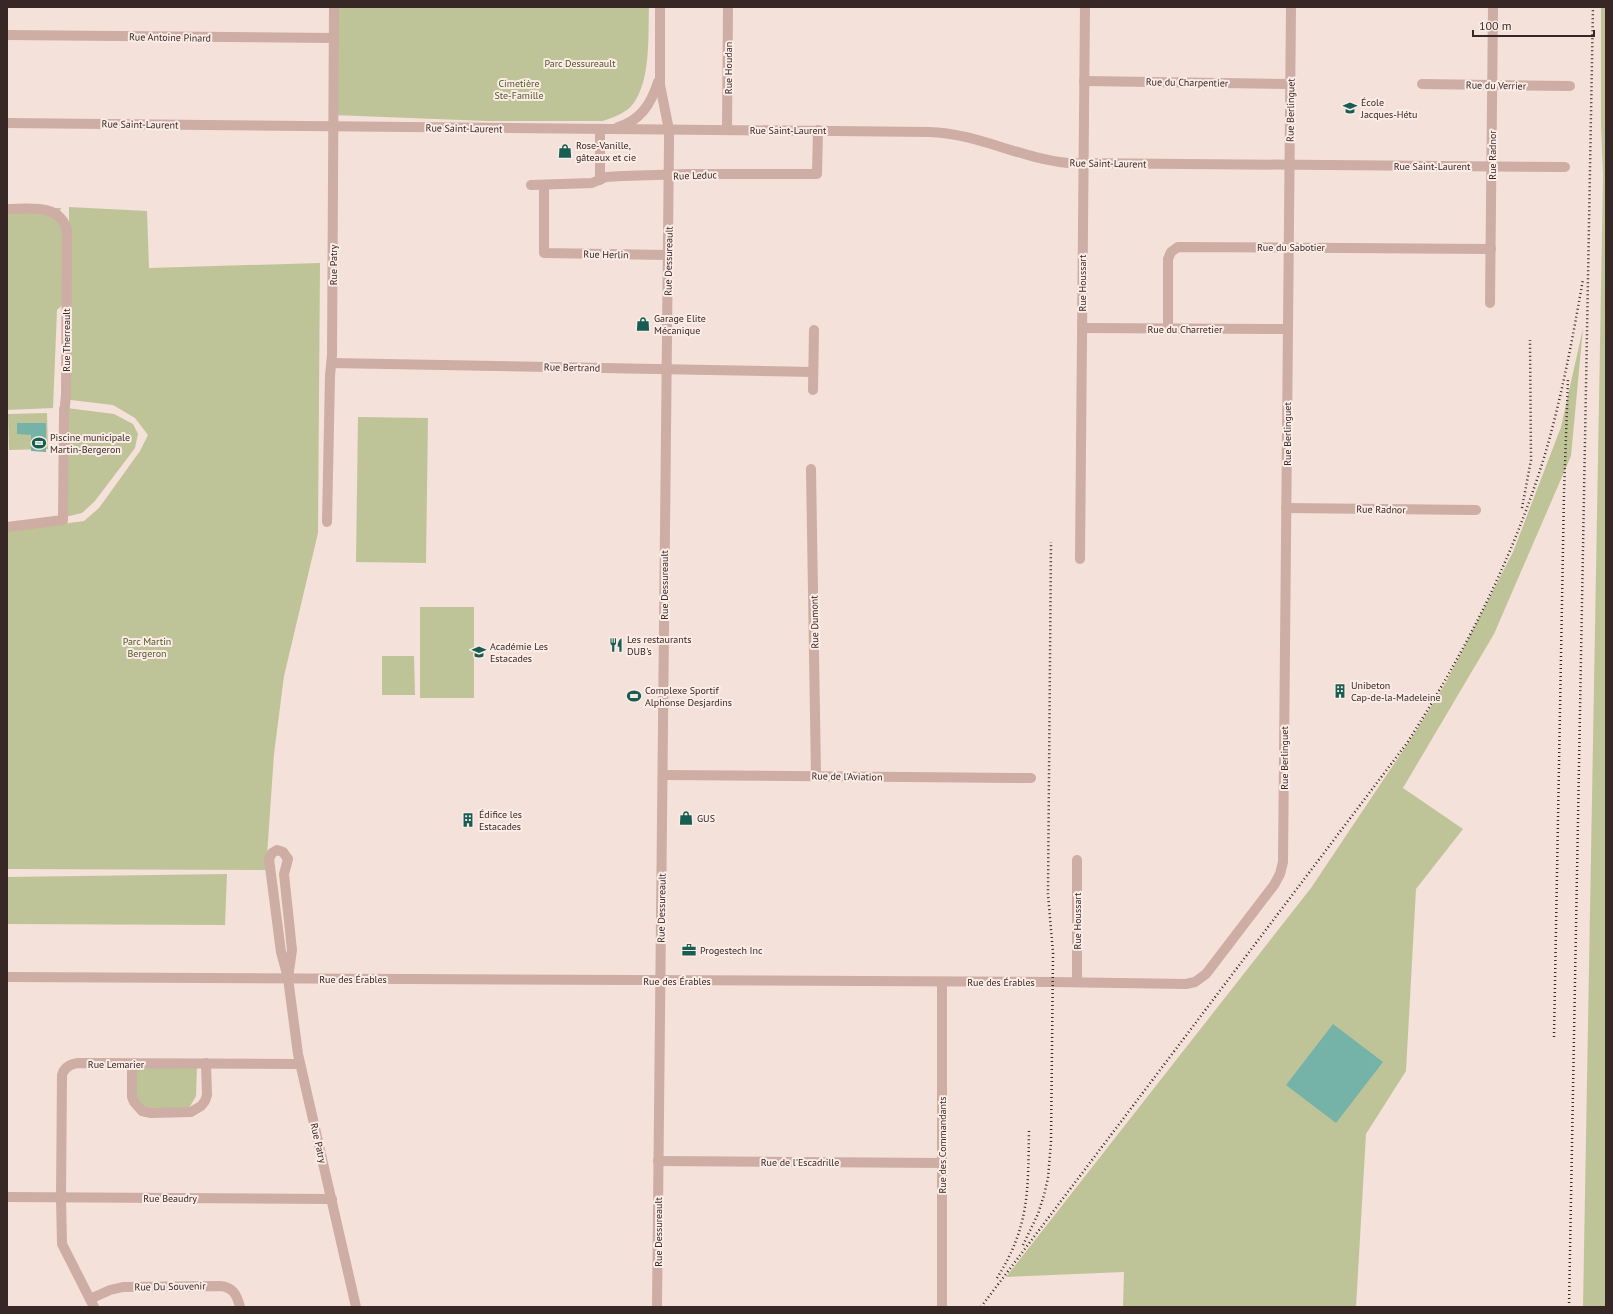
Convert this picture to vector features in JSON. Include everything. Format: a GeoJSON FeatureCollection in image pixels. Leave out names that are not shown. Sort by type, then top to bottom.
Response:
{"type":"FeatureCollection","features":[{"type":"Feature","properties":{"kind":"street","name":"Rue Patry"},"geometry":{"type":"LineString","coordinates":[[327,522],[330,376],[332,363],[334,7]]}},
{"type":"Feature","properties":{"kind":"street","name":"Rue Dessureault"},"geometry":{"type":"LineString","coordinates":[[657,1307],[669,176],[669,130],[662,99],[659,76],[660,7]]}},
{"type":"Feature","properties":{"kind":"street","name":"Rue Houdan"},"geometry":{"type":"LineString","coordinates":[[727,130],[728,7]]}},
{"type":"Feature","properties":{"kind":"street","name":"Rue Houssart"},"geometry":{"type":"LineString","coordinates":[[1080,559],[1085,7]]}},
{"type":"Feature","properties":{"kind":"street","name":"Rue Berlinguet"},"geometry":{"type":"LineString","coordinates":[[1283,862],[1291,7]]}},
{"type":"Feature","properties":{"kind":"street","name":"Rue Radnor"},"geometry":{"type":"LineString","coordinates":[[1490,303],[1493,7]]}},
{"type":"Feature","properties":{"kind":"street","name":"Rue Antoine Pinard"},"geometry":{"type":"LineString","coordinates":[[7,35],[333,38]]}},
{"type":"Feature","properties":{"kind":"street"},"geometry":{"type":"LineString","coordinates":[[600,180],[605,130],[629,123],[645,111],[652,100],[659,76]]}},
{"type":"Feature","properties":{"kind":"street","name":"Rue du Charpentier"},"geometry":{"type":"LineString","coordinates":[[1084,81],[1290,84]]}},
{"type":"Feature","properties":{"kind":"street","name":"Rue du Verrier"},"geometry":{"type":"LineString","coordinates":[[1422,84],[1570,86]]}},
{"type":"Feature","properties":{"kind":"street","name":"Rue Saint-Laurent"},"geometry":{"type":"LineString","coordinates":[[7,123],[605,130],[818,130],[945,133],[1064,163],[1565,167]]}},
{"type":"Feature","properties":{"kind":"street","name":"Rue Leduc"},"geometry":{"type":"LineString","coordinates":[[531,185],[592,183],[606,177],[669,176],[689,174],[817,174],[818,130]]}},
{"type":"Feature","properties":{"kind":"street","name":"Rue Herlin"},"geometry":{"type":"LineString","coordinates":[[544,185],[544,253],[668,255]]}},
{"type":"Feature","properties":{"kind":"street","name":"Rue Therreault"},"geometry":{"type":"LineString","coordinates":[[7,209],[42,209],[51,211],[62,218],[66,227],[66,395],[64,415],[63,520],[7,527]]}},
{"type":"Feature","properties":{"kind":"street","name":"Rue du Sabotier"},"geometry":{"type":"LineString","coordinates":[[1168,329],[1168,259],[1171,252],[1175,248],[1181,246],[1491,249]]}},
{"type":"Feature","properties":{"kind":"street","name":"Rue du Charretier"},"geometry":{"type":"LineString","coordinates":[[1082,328],[1287,329]]}},
{"type":"Feature","properties":{"kind":"street"},"geometry":{"type":"LineString","coordinates":[[813,390],[814,330]]}},
{"type":"Feature","properties":{"kind":"street","name":"Rue Bertrand"},"geometry":{"type":"LineString","coordinates":[[332,363],[667,368],[813,372]]}},
{"type":"Feature","properties":{"kind":"street","name":"Rue Dumont"},"geometry":{"type":"LineString","coordinates":[[811,469],[816,776]]}},
{"type":"Feature","properties":{"kind":"street","name":"Rue Radnor"},"geometry":{"type":"LineString","coordinates":[[1286,508],[1476,510]]}},
{"type":"Feature","properties":{"kind":"street","name":"Rue de l'Aviation"},"geometry":{"type":"LineString","coordinates":[[663,775],[1032,778]]}},
{"type":"Feature","properties":{"kind":"street","name":"Rue Patry"},"geometry":{"type":"LineString","coordinates":[[288,978],[292,950],[284,874],[288,859],[283,852],[277,850],[272,853],[269,859],[280,952],[288,978],[300,1064],[356,1307]]}},
{"type":"Feature","properties":{"kind":"street","name":"Rue Houssart"},"geometry":{"type":"LineString","coordinates":[[1077,860],[1077,982]]}},
{"type":"Feature","properties":{"kind":"street","name":"Rue des Érables"},"geometry":{"type":"LineString","coordinates":[[7,977],[1077,982],[1186,984],[1195,982],[1206,974],[1215,963],[1274,885],[1280,874],[1283,862]]}},
{"type":"Feature","properties":{"kind":"street","name":"Rue des Commandants"},"geometry":{"type":"LineString","coordinates":[[942,982],[942,1307]]}},
{"type":"Feature","properties":{"kind":"street","name":"Rue Lemarier"},"geometry":{"type":"LineString","coordinates":[[61,1198],[63,1072],[68,1066],[75,1063],[300,1064]]}},
{"type":"Feature","properties":{"kind":"street"},"geometry":{"type":"LineString","coordinates":[[132,1064],[132,1097],[140,1110],[151,1112],[192,1112],[202,1106],[207,1095],[206,1064]]}},
{"type":"Feature","properties":{"kind":"street","name":"Rue de l'Escadrille"},"geometry":{"type":"LineString","coordinates":[[658,1161],[942,1162]]}},
{"type":"Feature","properties":{"kind":"street","name":"Rue Beaudry"},"geometry":{"type":"LineString","coordinates":[[7,1197],[332,1199]]}},
{"type":"Feature","properties":{"kind":"street"},"geometry":{"type":"LineString","coordinates":[[61,1198],[61,1238],[63,1248],[92,1303]]}},
{"type":"Feature","properties":{"kind":"street","name":"Rue Du Souvenir"},"geometry":{"type":"LineString","coordinates":[[92,1303],[110,1290],[130,1286],[220,1286],[229,1287],[234,1291],[240,1307]]}},
{"type":"Feature","properties":{"kind":"green space","name":"Parc Dessureault"},"geometry":{"type":"Polygon","coordinates":[[[334,7],[649,7],[646,70],[639,94],[633,104],[620,114],[603,121],[487,121],[333,115],[334,7]]]}},
{"type":"Feature","properties":{"kind":"green space"},"geometry":{"type":"Polygon","coordinates":[[[1601,7],[1606,7],[1606,1307],[1583,1307],[1603,176],[1601,125],[1601,7]]]}},
{"type":"Feature","properties":{"kind":"green space","name":"Parc Martin Bergeron"},"geometry":{"type":"Polygon","coordinates":[[[69,207],[147,211],[149,268],[320,263],[318,533],[284,676],[274,754],[266,870],[7,869],[7,531],[84,521],[99,508],[140,451],[148,435],[135,418],[113,405],[62,399],[66,302],[57,310],[53,408],[7,410],[7,208],[61,208],[58,218],[69,238],[69,207]]]}},
{"type":"Feature","properties":{"kind":"green space"},"geometry":{"type":"Polygon","coordinates":[[[1583,328],[1571,456],[1494,634],[1403,788],[1463,829],[1416,889],[1406,1071],[1366,1134],[1356,1307],[1123,1307],[1124,1272],[1006,1277],[1311,888],[1416,731],[1445,684],[1513,552],[1561,427],[1583,328]]]}},
{"type":"Feature","properties":{"kind":"green space"},"geometry":{"type":"Polygon","coordinates":[[[59,407],[114,414],[133,424],[138,434],[135,448],[95,501],[82,513],[61,518],[59,407]]]}},
{"type":"Feature","properties":{"kind":"green space"},"geometry":{"type":"Polygon","coordinates":[[[47,413],[48,449],[9,450],[8,414],[47,413]]]}},
{"type":"Feature","properties":{"kind":"green space"},"geometry":{"type":"Polygon","coordinates":[[[358,417],[428,418],[426,563],[356,562],[358,417]]]}},
{"type":"Feature","properties":{"kind":"green space"},"geometry":{"type":"Polygon","coordinates":[[[420,607],[474,607],[474,698],[420,698],[420,607]]]}},
{"type":"Feature","properties":{"kind":"green space"},"geometry":{"type":"Polygon","coordinates":[[[382,656],[414,656],[415,695],[382,695],[382,656]]]}},
{"type":"Feature","properties":{"kind":"green space"},"geometry":{"type":"Polygon","coordinates":[[[227,874],[225,925],[7,924],[7,877],[227,874]]]}},
{"type":"Feature","properties":{"kind":"green space"},"geometry":{"type":"Polygon","coordinates":[[[131,1064],[197,1065],[196,1096],[189,1108],[141,1109],[131,1102],[131,1064]]]}},
{"type":"Feature","properties":{"kind":"water","name":"Piscine municipale Martin-Bergeron"},"geometry":{"type":"Polygon","coordinates":[[[17,423],[46,423],[46,452],[31,451],[31,435],[17,434],[17,423]]]}},
{"type":"Feature","properties":{"kind":"water"},"geometry":{"type":"Polygon","coordinates":[[[1333,1024],[1383,1062],[1336,1123],[1286,1085],[1333,1024]]]}},
{"type":"Feature","properties":{"kind":"railway"},"geometry":{"type":"LineString","coordinates":[[1569,1307],[1593,7]]}},
{"type":"Feature","properties":{"kind":"railway"},"geometry":{"type":"LineString","coordinates":[[981,1307],[1407,743],[1449,674],[1487,602],[1504,565],[1534,490],[1557,409],[1583,279]]}},
{"type":"Feature","properties":{"kind":"railway"},"geometry":{"type":"LineString","coordinates":[[1522,508],[1531,460],[1530,340]]}},
{"type":"Feature","properties":{"kind":"railway"},"geometry":{"type":"LineString","coordinates":[[1554,1037],[1564,493],[1568,379]]}},
{"type":"Feature","properties":{"kind":"railway"},"geometry":{"type":"LineString","coordinates":[[1023,1245],[1038,1214],[1044,1195],[1048,1178],[1051,1142],[1053,953],[1048,894],[1051,542]]}},
{"type":"Feature","properties":{"kind":"railway"},"geometry":{"type":"LineString","coordinates":[[997,1278],[1016,1241],[1025,1207],[1029,1130]]}},
{"type":"Feature","properties":{"kind":"place","name":"École Jacques-Hétu"},"geometry":{"type":"Point","coordinates":[1350,108]}},
{"type":"Feature","properties":{"kind":"place","name":"Rose-Vanille, gâteaux et cie"},"geometry":{"type":"Point","coordinates":[565,151]}},
{"type":"Feature","properties":{"kind":"place","name":"Garage Elite Mécanique"},"geometry":{"type":"Point","coordinates":[643,324]}},
{"type":"Feature","properties":{"kind":"place","name":"Piscine municipale Martin-Bergeron"},"geometry":{"type":"Point","coordinates":[39,443]}},
{"type":"Feature","properties":{"kind":"place","name":"Les restaurants DUB's"},"geometry":{"type":"Point","coordinates":[616,645]}},
{"type":"Feature","properties":{"kind":"place","name":"Académie Les Estacades"},"geometry":{"type":"Point","coordinates":[479,652]}},
{"type":"Feature","properties":{"kind":"place","name":"Unibeton Cap-de-la-Madeleine"},"geometry":{"type":"Point","coordinates":[1340,691]}},
{"type":"Feature","properties":{"kind":"place","name":"Complexe Sportif Alphonse Desjardins"},"geometry":{"type":"Point","coordinates":[634,696]}},
{"type":"Feature","properties":{"kind":"place","name":"GUS"},"geometry":{"type":"Point","coordinates":[686,818]}},
{"type":"Feature","properties":{"kind":"place","name":"Édifice les Estacades"},"geometry":{"type":"Point","coordinates":[468,820]}},
{"type":"Feature","properties":{"kind":"place","name":"Progestech Inc"},"geometry":{"type":"Point","coordinates":[689,950]}},
{"type":"Feature","properties":{"kind":"park label","name":"Cimetière Ste-Famille"},"geometry":{"type":"Point","coordinates":[519,88]}}]}
